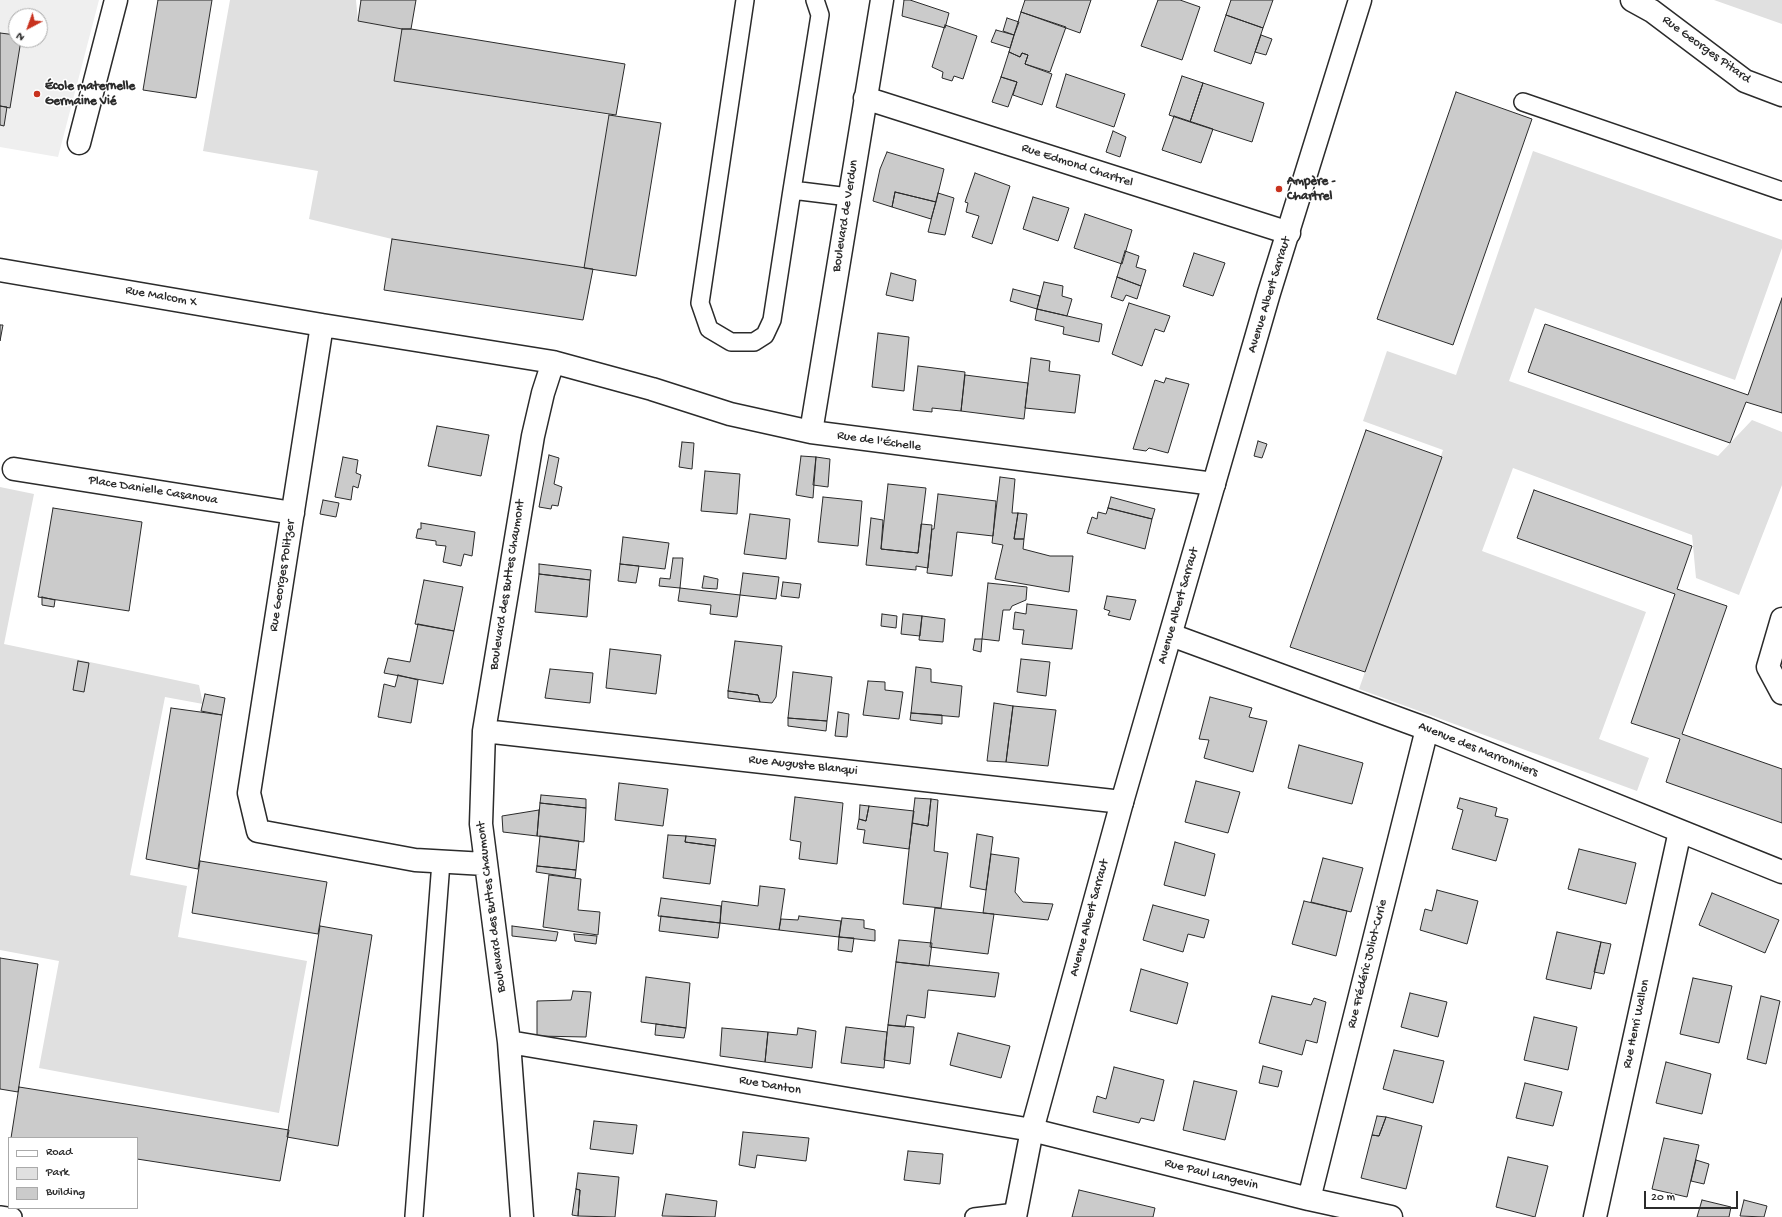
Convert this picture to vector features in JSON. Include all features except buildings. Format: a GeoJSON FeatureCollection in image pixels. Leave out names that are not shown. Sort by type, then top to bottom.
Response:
{"type":"FeatureCollection","features":[{"type":"Feature","properties":{"kind":"street"},"geometry":{"type":"LineString","coordinates":[[79,143],[116,0]]}},
{"type":"Feature","properties":{"kind":"street","name":"Boulevard de Verdun"},"geometry":{"type":"LineString","coordinates":[[811,432],[882,0]]}},
{"type":"Feature","properties":{"kind":"street","name":"Avenue Albert Sarraut"},"geometry":{"type":"LineString","coordinates":[[1015,1215],[1032,1130],[1122,802],[1269,293],[1289,233],[1360,0]]}},
{"type":"Feature","properties":{"kind":"street","name":"Rue Georges Pitard"},"geometry":{"type":"LineString","coordinates":[[1632,0],[1648,8],[1745,81],[1782,95]]}},
{"type":"Feature","properties":{"kind":"street","name":"Rue Edmond Chartrel"},"geometry":{"type":"LineString","coordinates":[[865,98],[1289,233]]}},
{"type":"Feature","properties":{"kind":"street","name":"Rue Malcom X"},"geometry":{"type":"LineString","coordinates":[[0,270],[322,325]]}},
{"type":"Feature","properties":{"kind":"street"},"geometry":{"type":"LineString","coordinates":[[322,325],[553,362]]}},
{"type":"Feature","properties":{"kind":"street","name":"Rue Georges Politzer"},"geometry":{"type":"LineString","coordinates":[[322,325],[249,794],[258,831],[415,860],[485,864]]}},
{"type":"Feature","properties":{"kind":"street","name":"Rue de l'Échelle"},"geometry":{"type":"LineString","coordinates":[[553,362],[652,389],[730,414],[811,432],[1214,484]]}},
{"type":"Feature","properties":{"kind":"street","name":"Boulevard des Buttes Chaumont"},"geometry":{"type":"LineString","coordinates":[[522,1217],[509,1042],[481,824],[484,731],[533,436],[543,393],[553,362]]}},
{"type":"Feature","properties":{"kind":"street","name":"Place Danielle Casanova"},"geometry":{"type":"LineString","coordinates":[[14,469],[293,513]]}},
{"type":"Feature","properties":{"kind":"street"},"geometry":{"type":"LineString","coordinates":[[1782,619],[1768,667],[1782,693]]}},
{"type":"Feature","properties":{"kind":"street","name":"Avenue des Marronniers"},"geometry":{"type":"LineString","coordinates":[[1171,635],[1428,729],[1782,872]]}},
{"type":"Feature","properties":{"kind":"street","name":"Rue Frédéric Joliot-Curie"},"geometry":{"type":"LineString","coordinates":[[1309,1199],[1428,729]]}},
{"type":"Feature","properties":{"kind":"street","name":"Rue Auguste Blanqui"},"geometry":{"type":"LineString","coordinates":[[484,731],[1122,802]]}},
{"type":"Feature","properties":{"kind":"street","name":"Rue Henri Wallon"},"geometry":{"type":"LineString","coordinates":[[1595,1217],[1680,831]]}},
{"type":"Feature","properties":{"kind":"street","name":"Rue Danton"},"geometry":{"type":"LineString","coordinates":[[509,1042],[1032,1130]]}},
{"type":"Feature","properties":{"kind":"street","name":"Rue Paul Langevin"},"geometry":{"type":"LineString","coordinates":[[1032,1130],[1309,1199],[1391,1217]]}},
{"type":"Feature","properties":{"kind":"lane"},"geometry":{"type":"LineString","coordinates":[[745,0],[700,303],[709,329],[731,342],[754,342],[765,335],[772,320],[820,16],[815,0]]}},
{"type":"Feature","properties":{"kind":"lane"},"geometry":{"type":"LineString","coordinates":[[1523,102],[1782,191]]}},
{"type":"Feature","properties":{"kind":"lane"},"geometry":{"type":"LineString","coordinates":[[792,190],[849,198]]}},
{"type":"Feature","properties":{"kind":"lane"},"geometry":{"type":"LineString","coordinates":[[414,1216],[441,862]]}},
{"type":"Feature","properties":{"kind":"lane"},"geometry":{"type":"LineString","coordinates":[[0,1215],[13,1217]]}},
{"type":"Feature","properties":{"kind":"lane"},"geometry":{"type":"LineString","coordinates":[[974,1217],[1015,1215]]}},
{"type":"Feature","properties":{"kind":"shaded area","name":"École maternelle Germaine Vié"},"geometry":{"type":"Polygon","coordinates":[[[0,0],[99,0],[58,157],[0,147],[0,0]]]}},
{"type":"Feature","properties":{"kind":"green space"},"geometry":{"type":"Polygon","coordinates":[[[230,0],[356,0],[358,21],[402,29],[394,81],[609,115],[584,268],[392,239],[309,219],[318,171],[203,151],[230,0]]]}},
{"type":"Feature","properties":{"kind":"green space"},"geometry":{"type":"Polygon","coordinates":[[[1714,0],[1782,0],[1782,24],[1714,0]]]}},
{"type":"Feature","properties":{"kind":"green space"},"geometry":{"type":"Polygon","coordinates":[[[1533,151],[1782,240],[1782,248],[1735,380],[1535,308],[1509,381],[1718,456],[1752,420],[1782,432],[1782,485],[1739,595],[1696,578],[1692,535],[1513,468],[1482,551],[1646,612],[1599,739],[1649,758],[1637,791],[1359,689],[1443,450],[1363,421],[1387,351],[1456,375],[1533,151]]]}},
{"type":"Feature","properties":{"kind":"green space"},"geometry":{"type":"Polygon","coordinates":[[[0,487],[34,494],[4,644],[199,685],[203,704],[165,697],[130,875],[187,886],[178,937],[307,961],[279,1113],[39,1068],[59,961],[0,950],[0,487]]]}},
{"type":"Feature","properties":{"kind":"place","name":"École maternelle Germaine Vié"},"geometry":{"type":"Point","coordinates":[37,94]}},
{"type":"Feature","properties":{"kind":"place","name":"Ampère - Chartrel"},"geometry":{"type":"Point","coordinates":[1279,189]}}]}
